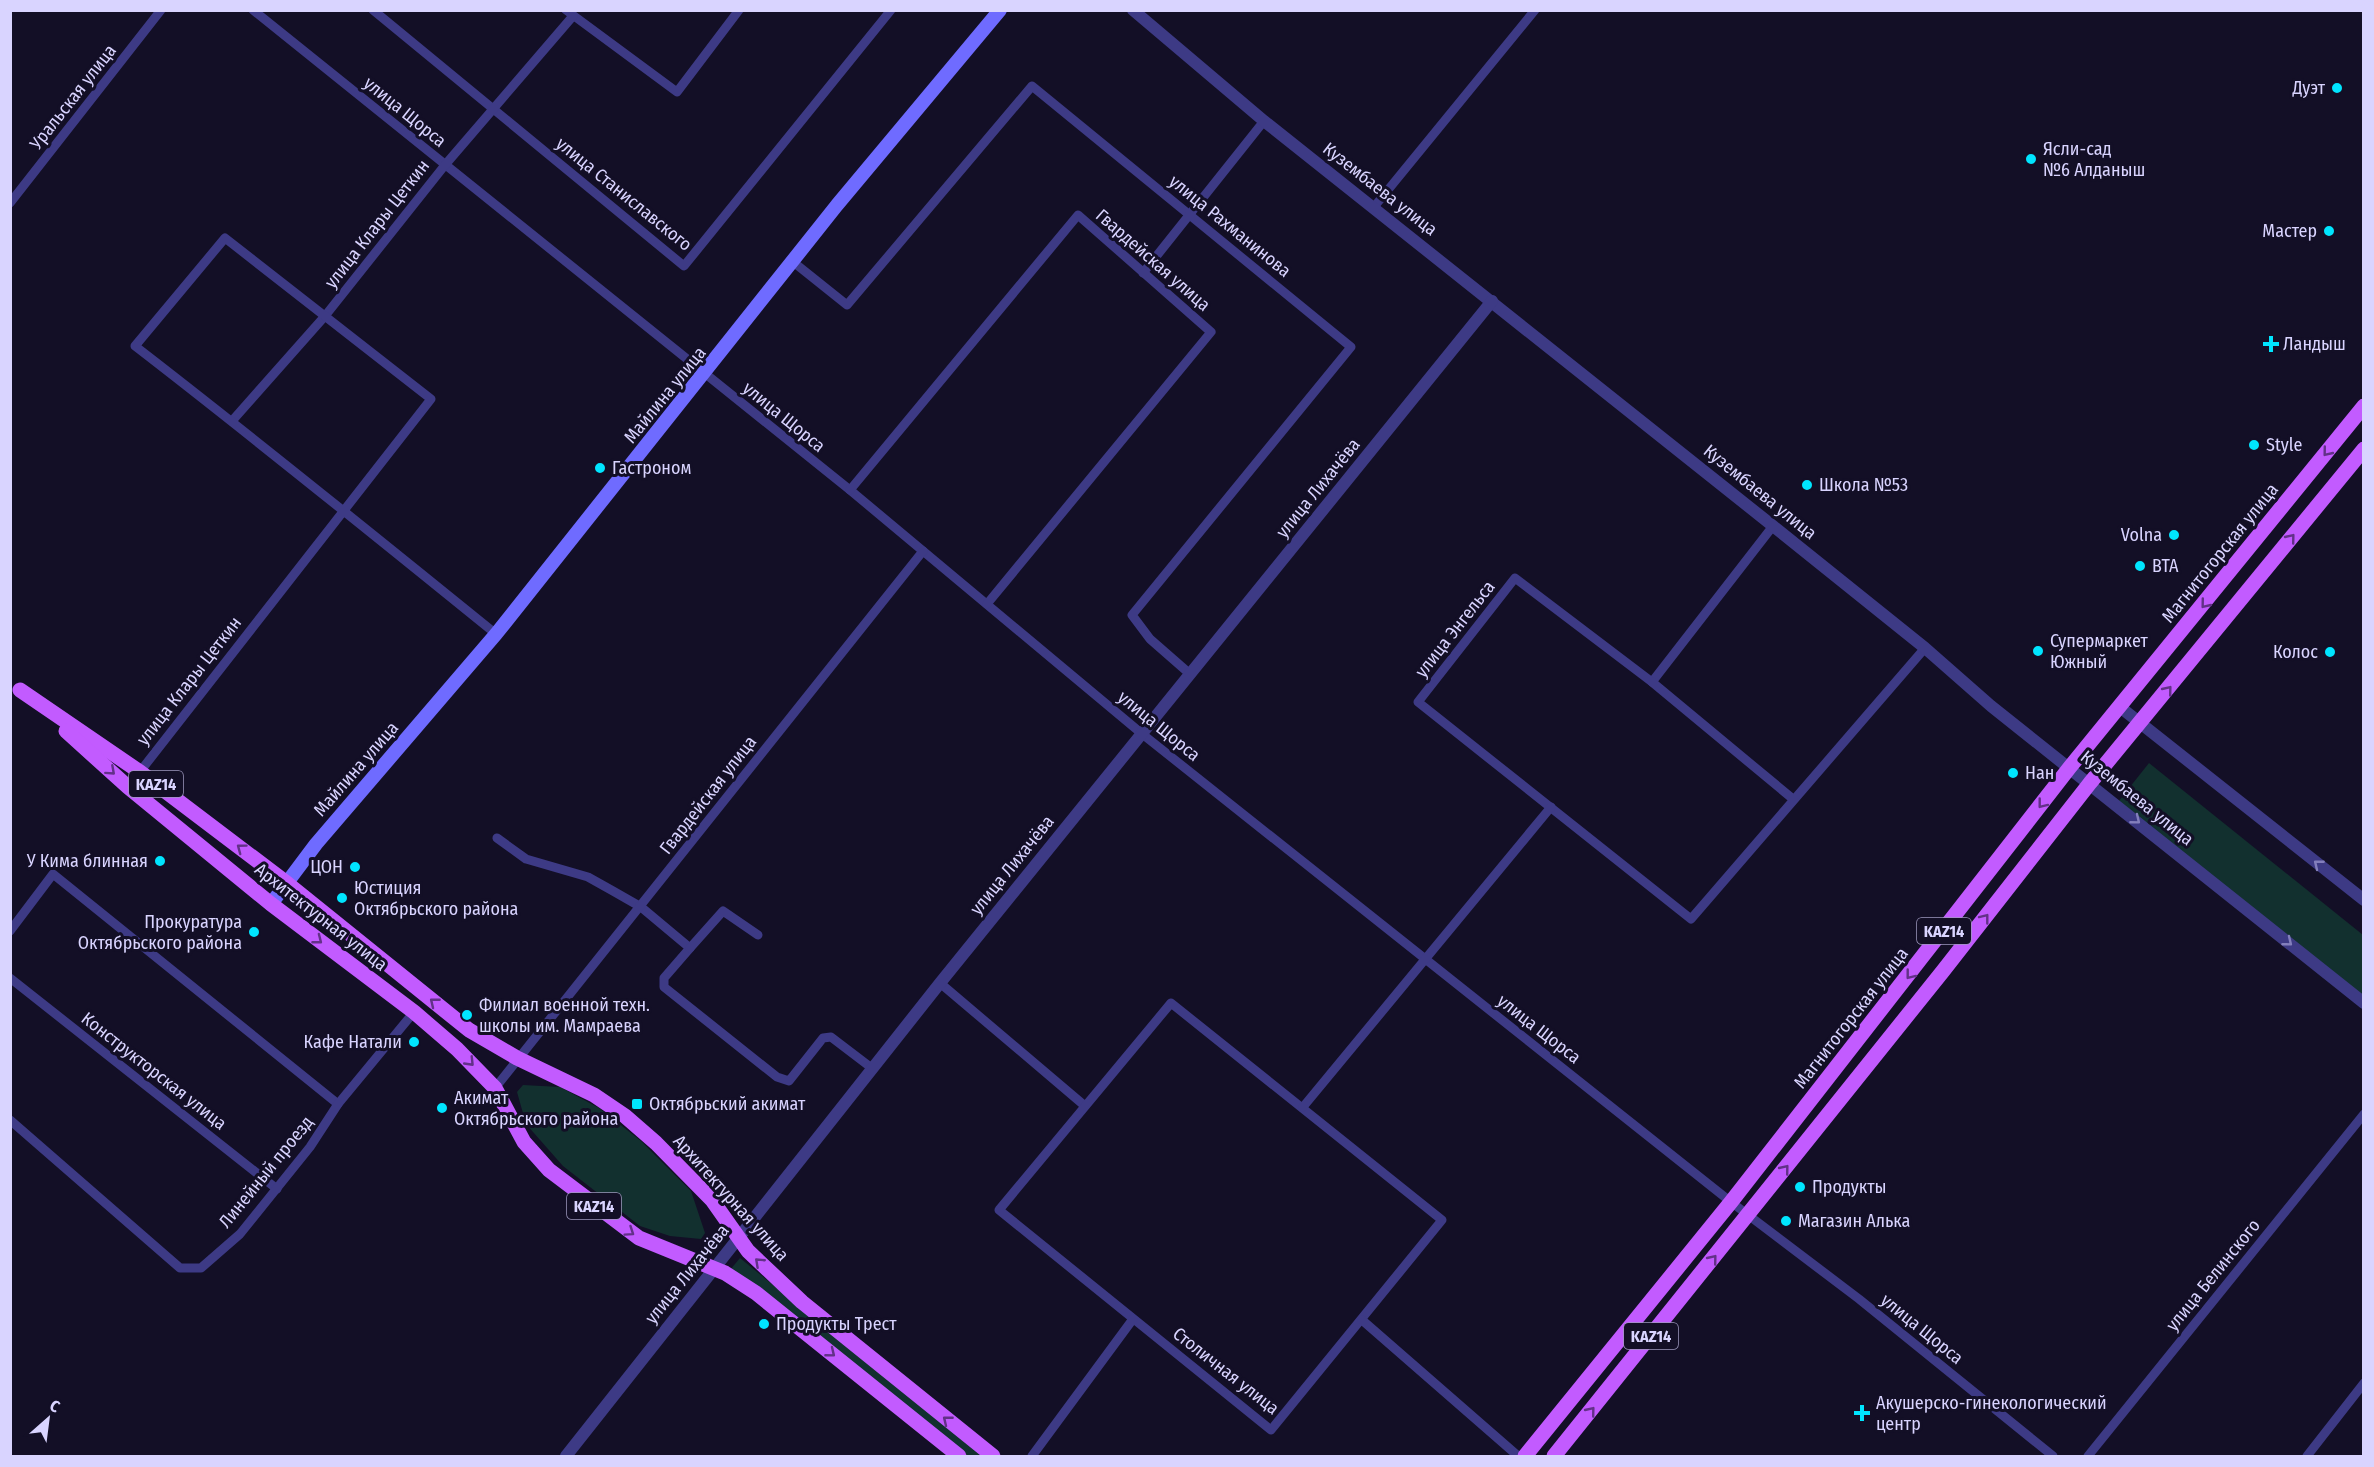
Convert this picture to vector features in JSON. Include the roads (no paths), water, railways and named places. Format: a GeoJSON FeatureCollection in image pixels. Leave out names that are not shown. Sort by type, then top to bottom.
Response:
{"type":"FeatureCollection","features":[{"type":"Feature","properties":{"kind":"main road","name":"Майлина улица"},"geometry":{"type":"LineString","coordinates":[[271,904],[316,844],[496,634],[705,374],[792,261],[1000,10]]}},
{"type":"Feature","properties":{"kind":"main road","name":"Магнитогорская улица"},"geometry":{"type":"LineString","coordinates":[[1525,1456],[1731,1202],[2070,767],[2364,406]]}},
{"type":"Feature","properties":{"kind":"main road","name":"KAZ14"},"geometry":{"type":"LineString","coordinates":[[1554,1456],[2090,783],[2364,449]]}},
{"type":"Feature","properties":{"kind":"main road","name":"Архитектурная улица"},"geometry":{"type":"LineString","coordinates":[[15,686],[140,772],[288,884],[469,1030],[517,1059],[594,1095],[625,1116],[656,1143],[712,1200],[748,1251],[802,1302],[993,1456]]}},
{"type":"Feature","properties":{"kind":"main road","name":"Архитектурная улица"},"geometry":{"type":"LineString","coordinates":[[15,686],[128,787],[271,904],[414,1012],[457,1049],[495,1088],[524,1142],[549,1170],[639,1238],[713,1268],[773,1306],[960,1456]]}},
{"type":"Feature","properties":{"kind":"street","name":"Уральская улица"},"geometry":{"type":"LineString","coordinates":[[10,203],[161,10]]}},
{"type":"Feature","properties":{"kind":"street","name":"улица Щорса"},"geometry":{"type":"LineString","coordinates":[[253,10],[850,490],[1141,733],[1426,962],[1731,1202],[1859,1299],[2053,1456]]}},
{"type":"Feature","properties":{"kind":"street","name":"улица Станиславского"},"geometry":{"type":"LineString","coordinates":[[374,10],[684,266],[891,10]]}},
{"type":"Feature","properties":{"kind":"street","name":"улица Клары Цеткин"},"geometry":{"type":"LineString","coordinates":[[232,421],[325,316],[444,165],[493,109],[569,13],[677,92],[739,10]]}},
{"type":"Feature","properties":{"kind":"street","name":"Кузембаева улица"},"geometry":{"type":"LineString","coordinates":[[1132,10],[1264,121],[1773,526],[1925,648],[1991,706],[2364,1003]]}},
{"type":"Feature","properties":{"kind":"street"},"geometry":{"type":"LineString","coordinates":[[1374,207],[1535,10]]}},
{"type":"Feature","properties":{"kind":"street","name":"улица Рахманинова"},"geometry":{"type":"LineString","coordinates":[[792,261],[848,305],[1032,86],[1351,347],[1132,615],[1150,639],[1190,674]]}},
{"type":"Feature","properties":{"kind":"street"},"geometry":{"type":"LineString","coordinates":[[1143,273],[1264,121]]}},
{"type":"Feature","properties":{"kind":"street","name":"Гвардейская улица"},"geometry":{"type":"LineString","coordinates":[[850,490],[1078,215],[1211,332],[987,604]]}},
{"type":"Feature","properties":{"kind":"street","name":"улица Клары Цеткин"},"geometry":{"type":"LineString","coordinates":[[128,787],[140,772],[343,511],[430,399],[225,238],[135,346],[232,421],[343,511],[496,634]]}},
{"type":"Feature","properties":{"kind":"street","name":"улица Лихачёва"},"geometry":{"type":"LineString","coordinates":[[566,1456],[940,983],[1492,301]]}},
{"type":"Feature","properties":{"kind":"street"},"geometry":{"type":"LineString","coordinates":[[1652,682],[1773,526]]}},
{"type":"Feature","properties":{"kind":"street","name":"Гвардейская улица"},"geometry":{"type":"LineString","coordinates":[[495,1088],[923,551]]}},
{"type":"Feature","properties":{"kind":"street","name":"улица Энгельса"},"geometry":{"type":"LineString","coordinates":[[1793,799],[1652,682],[1515,578],[1418,702],[1691,920],[1925,648]]}},
{"type":"Feature","properties":{"kind":"street"},"geometry":{"type":"LineString","coordinates":[[2120,707],[2364,900]]}},
{"type":"Feature","properties":{"kind":"street"},"geometry":{"type":"LineString","coordinates":[[1303,1107],[1426,962],[1551,807]]}},
{"type":"Feature","properties":{"kind":"street"},"geometry":{"type":"LineString","coordinates":[[497,838],[526,859],[588,877],[640,907],[690,948]]}},
{"type":"Feature","properties":{"kind":"street"},"geometry":{"type":"LineString","coordinates":[[10,931],[53,874],[338,1104]]}},
{"type":"Feature","properties":{"kind":"street"},"geometry":{"type":"LineString","coordinates":[[758,935],[723,911],[664,978],[664,987],[777,1077],[789,1081],[823,1038],[831,1037],[873,1069]]}},
{"type":"Feature","properties":{"kind":"street","name":"Конструкторская улица"},"geometry":{"type":"LineString","coordinates":[[10,978],[277,1189]]}},
{"type":"Feature","properties":{"kind":"street"},"geometry":{"type":"LineString","coordinates":[[940,983],[1085,1106]]}},
{"type":"Feature","properties":{"kind":"street","name":"Столичная улица"},"geometry":{"type":"LineString","coordinates":[[1171,1003],[1303,1107],[1442,1220],[1271,1431],[999,1210],[1171,1003]]}},
{"type":"Feature","properties":{"kind":"street","name":"Линейный проезд"},"geometry":{"type":"LineString","coordinates":[[10,1120],[180,1268],[201,1268],[240,1234],[310,1147],[338,1104],[414,1012]]}},
{"type":"Feature","properties":{"kind":"street","name":"улица Белинского"},"geometry":{"type":"LineString","coordinates":[[2088,1456],[2364,1114]]}},
{"type":"Feature","properties":{"kind":"street"},"geometry":{"type":"LineString","coordinates":[[1032,1456],[1133,1319]]}},
{"type":"Feature","properties":{"kind":"street"},"geometry":{"type":"LineString","coordinates":[[1362,1320],[1518,1456]]}},
{"type":"Feature","properties":{"kind":"street"},"geometry":{"type":"LineString","coordinates":[[2307,1456],[2362,1390]]}},
{"type":"Feature","properties":{"kind":"place","name":"Дуэт"},"geometry":{"type":"Point","coordinates":[2337,88]}},
{"type":"Feature","properties":{"kind":"place","name":"Ясли-сад №6 Алданыш"},"geometry":{"type":"Point","coordinates":[2031,159]}},
{"type":"Feature","properties":{"kind":"place","name":"Мастер"},"geometry":{"type":"Point","coordinates":[2329,231]}},
{"type":"Feature","properties":{"kind":"place","name":"Ландыш"},"geometry":{"type":"Point","coordinates":[2271,344]}},
{"type":"Feature","properties":{"kind":"place","name":"Style"},"geometry":{"type":"Point","coordinates":[2254,445]}},
{"type":"Feature","properties":{"kind":"place","name":"Гастроном"},"geometry":{"type":"Point","coordinates":[600,468]}},
{"type":"Feature","properties":{"kind":"place","name":"Школа №53"},"geometry":{"type":"Point","coordinates":[1807,485]}},
{"type":"Feature","properties":{"kind":"place","name":"Volna"},"geometry":{"type":"Point","coordinates":[2174,535]}},
{"type":"Feature","properties":{"kind":"place","name":"BTA"},"geometry":{"type":"Point","coordinates":[2140,566]}},
{"type":"Feature","properties":{"kind":"place","name":"Супермаркет Южный"},"geometry":{"type":"Point","coordinates":[2038,651]}},
{"type":"Feature","properties":{"kind":"place","name":"Колос"},"geometry":{"type":"Point","coordinates":[2330,652]}},
{"type":"Feature","properties":{"kind":"place","name":"Нан"},"geometry":{"type":"Point","coordinates":[2013,773]}},
{"type":"Feature","properties":{"kind":"place","name":"У Кима блинная"},"geometry":{"type":"Point","coordinates":[160,861]}},
{"type":"Feature","properties":{"kind":"place","name":"ЦОН"},"geometry":{"type":"Point","coordinates":[355,867]}},
{"type":"Feature","properties":{"kind":"place","name":"Юстиция Октябрьского района"},"geometry":{"type":"Point","coordinates":[342,898]}},
{"type":"Feature","properties":{"kind":"place","name":"Прокуратура Октябрьского района"},"geometry":{"type":"Point","coordinates":[254,932]}},
{"type":"Feature","properties":{"kind":"place","name":"Филиал военной техн. школы им. Мамраева"},"geometry":{"type":"Point","coordinates":[467,1015]}},
{"type":"Feature","properties":{"kind":"place","name":"Кафе Натали"},"geometry":{"type":"Point","coordinates":[414,1042]}},
{"type":"Feature","properties":{"kind":"place","name":"Октябрьский акимат"},"geometry":{"type":"Point","coordinates":[637,1104]}},
{"type":"Feature","properties":{"kind":"place","name":"Акимат Октябрьского района"},"geometry":{"type":"Point","coordinates":[442,1108]}},
{"type":"Feature","properties":{"kind":"place","name":"Продукты"},"geometry":{"type":"Point","coordinates":[1800,1187]}},
{"type":"Feature","properties":{"kind":"place","name":"Магазин Алька"},"geometry":{"type":"Point","coordinates":[1786,1221]}},
{"type":"Feature","properties":{"kind":"place","name":"Продукты Трест"},"geometry":{"type":"Point","coordinates":[764,1324]}},
{"type":"Feature","properties":{"kind":"place","name":"Акушерско-гинекологический центр"},"geometry":{"type":"Point","coordinates":[1862,1413]}}]}
